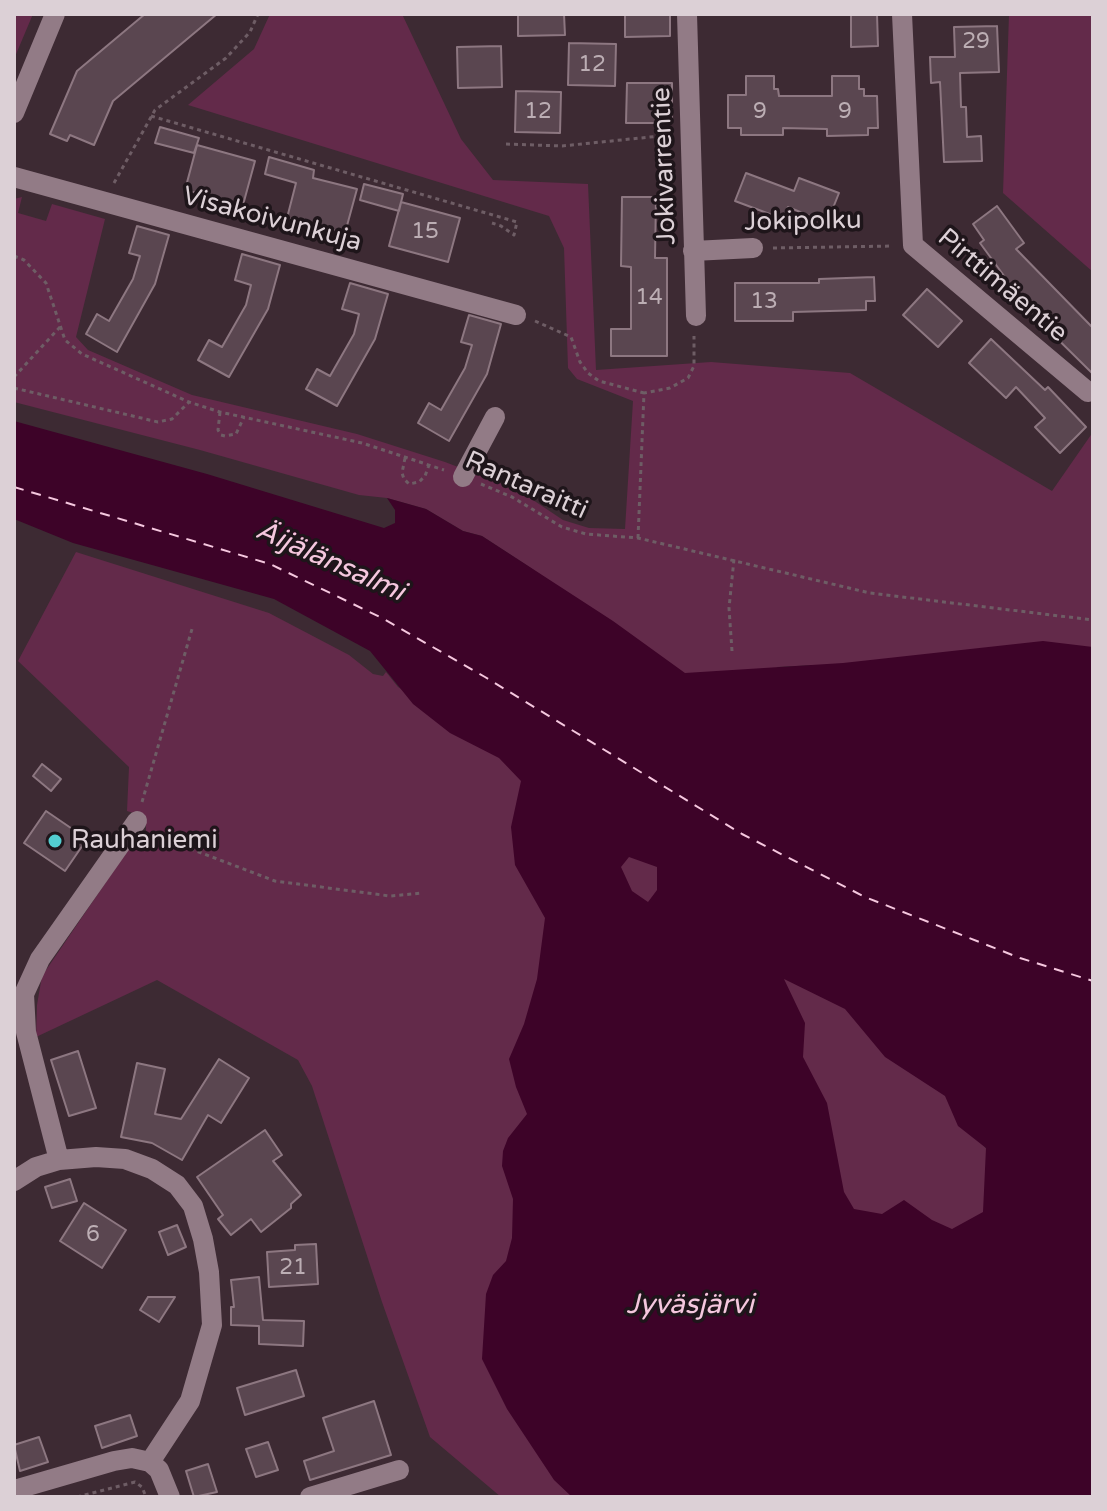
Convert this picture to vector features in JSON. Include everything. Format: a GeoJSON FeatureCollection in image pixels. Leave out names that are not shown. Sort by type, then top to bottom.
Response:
{"type":"FeatureCollection","features":[{"type":"Feature","properties":{"kind":"street"},"geometry":{"type":"LineString","coordinates":[[14,113],[55,14]]}},
{"type":"Feature","properties":{"kind":"street","name":"Jokivarrentie"},"geometry":{"type":"LineString","coordinates":[[687,14],[696,316]]}},
{"type":"Feature","properties":{"kind":"street","name":"Pirttimäentie"},"geometry":{"type":"LineString","coordinates":[[902,14],[913,245],[1088,392]]}},
{"type":"Feature","properties":{"kind":"street","name":"Visakoivunkuja"},"geometry":{"type":"LineString","coordinates":[[14,177],[516,315]]}},
{"type":"Feature","properties":{"kind":"street","name":"Jokipolku"},"geometry":{"type":"LineString","coordinates":[[693,251],[753,248]]}},
{"type":"Feature","properties":{"kind":"street"},"geometry":{"type":"LineString","coordinates":[[463,477],[495,417]]}},
{"type":"Feature","properties":{"kind":"street"},"geometry":{"type":"LineString","coordinates":[[59,1160],[26,1032],[24,994],[40,959],[137,821]]}},
{"type":"Feature","properties":{"kind":"street"},"geometry":{"type":"LineString","coordinates":[[14,1181],[36,1167],[59,1160],[96,1157],[125,1159],[152,1169],[177,1185],[193,1206],[209,1272],[212,1325],[190,1401],[150,1462]]}},
{"type":"Feature","properties":{"kind":"street"},"geometry":{"type":"LineString","coordinates":[[14,1490],[132,1458],[150,1462],[159,1470],[170,1497]]}},
{"type":"Feature","properties":{"kind":"street"},"geometry":{"type":"LineString","coordinates":[[310,1497],[399,1470]]}},
{"type":"Feature","properties":{"kind":"path"},"geometry":{"type":"LineString","coordinates":[[106,201],[155,110],[226,58],[250,32],[258,14]]}},
{"type":"Feature","properties":{"kind":"path"},"geometry":{"type":"LineString","coordinates":[[151,116],[517,222],[514,235],[492,223]]}},
{"type":"Feature","properties":{"kind":"path"},"geometry":{"type":"LineString","coordinates":[[506,144],[562,146],[690,133]]}},
{"type":"Feature","properties":{"kind":"path","name":"Jokipolku"},"geometry":{"type":"LineString","coordinates":[[753,248],[913,245]]}},
{"type":"Feature","properties":{"kind":"path","name":"Rantaraitti"},"geometry":{"type":"LineString","coordinates":[[14,256],[24,260],[46,283],[65,340],[82,354],[189,402],[220,412],[362,443],[406,457],[512,497],[562,527],[586,534],[638,538],[870,593],[1093,620]]}},
{"type":"Feature","properties":{"kind":"path"},"geometry":{"type":"LineString","coordinates":[[516,315],[571,337],[580,362],[599,381],[644,393],[670,388],[688,378],[694,366],[696,316]]}},
{"type":"Feature","properties":{"kind":"path"},"geometry":{"type":"LineString","coordinates":[[14,377],[60,327]]}},
{"type":"Feature","properties":{"kind":"path"},"geometry":{"type":"LineString","coordinates":[[14,388],[158,422],[172,419],[189,402]]}},
{"type":"Feature","properties":{"kind":"path"},"geometry":{"type":"LineString","coordinates":[[638,538],[644,393]]}},
{"type":"Feature","properties":{"kind":"path"},"geometry":{"type":"LineString","coordinates":[[220,412],[218,430],[225,436],[236,434],[244,417]]}},
{"type":"Feature","properties":{"kind":"path"},"geometry":{"type":"LineString","coordinates":[[406,457],[402,473],[409,484],[419,482],[429,465]]}},
{"type":"Feature","properties":{"kind":"path"},"geometry":{"type":"LineString","coordinates":[[732,651],[729,608],[734,559]]}},
{"type":"Feature","properties":{"kind":"path"},"geometry":{"type":"LineString","coordinates":[[192,629],[137,821],[170,841],[275,881],[390,896],[423,893]]}},
{"type":"Feature","properties":{"kind":"path"},"geometry":{"type":"LineString","coordinates":[[77,1497],[135,1482],[142,1487],[146,1497]]}},
{"type":"Feature","properties":{"kind":"shaded area"},"geometry":{"type":"Polygon","coordinates":[[[14,14],[33,14],[14,59],[14,14]]]}},
{"type":"Feature","properties":{"kind":"shaded area"},"geometry":{"type":"Polygon","coordinates":[[[270,14],[402,14],[461,139],[493,180],[588,184],[596,370],[711,362],[850,373],[1052,491],[1093,432],[1093,749],[861,755],[815,665],[777,667],[816,774],[531,568],[482,536],[463,531],[426,509],[387,498],[359,495],[14,402],[14,199],[22,197],[18,213],[46,221],[52,204],[105,219],[76,337],[88,350],[192,395],[357,434],[445,462],[518,490],[563,520],[589,528],[625,529],[633,401],[577,379],[568,368],[564,248],[549,216],[188,105],[254,49],[270,14]]]}},
{"type":"Feature","properties":{"kind":"shaded area"},"geometry":{"type":"Polygon","coordinates":[[[1009,14],[1093,14],[1093,272],[1003,193],[1009,14]]]}},
{"type":"Feature","properties":{"kind":"shaded area"},"geometry":{"type":"Polygon","coordinates":[[[76,552],[269,613],[349,655],[373,674],[383,676],[386,672],[398,687],[836,953],[1057,1241],[726,1497],[501,1497],[430,1437],[382,1302],[312,1086],[298,1060],[157,980],[36,1037],[42,976],[134,841],[146,832],[146,817],[127,811],[129,767],[18,661],[76,552]]]}},
{"type":"Feature","properties":{"kind":"water","name":"Jyväsjärvi"},"geometry":{"type":"Polygon","coordinates":[[[14,421],[207,474],[384,528],[395,523],[395,510],[387,498],[426,509],[463,531],[482,536],[613,621],[685,673],[843,663],[1043,641],[1093,647],[1093,1497],[572,1497],[554,1480],[507,1409],[482,1359],[486,1294],[493,1275],[506,1261],[512,1238],[513,1199],[502,1166],[503,1151],[508,1138],[527,1114],[509,1059],[524,1024],[537,979],[545,918],[515,865],[511,827],[521,781],[499,758],[450,733],[413,704],[370,651],[274,599],[73,543],[14,519],[14,421]],[[629,857],[621,867],[632,891],[648,902],[657,890],[657,867],[629,857]],[[784,979],[805,1023],[803,1057],[827,1103],[844,1192],[854,1209],[882,1214],[904,1200],[932,1220],[952,1229],[983,1212],[986,1148],[958,1126],[945,1096],[885,1057],[845,1009],[784,979]]]}},
{"type":"Feature","properties":{"kind":"building"},"geometry":{"type":"Polygon","coordinates":[[[145,14],[217,14],[113,101],[94,145],[70,135],[67,141],[50,134],[77,71],[145,14]]]}},
{"type":"Feature","properties":{"kind":"building"},"geometry":{"type":"Polygon","coordinates":[[[518,14],[564,14],[565,35],[518,36],[518,14]]]}},
{"type":"Feature","properties":{"kind":"building"},"geometry":{"type":"Polygon","coordinates":[[[625,14],[670,14],[670,36],[625,37],[625,14]]]}},
{"type":"Feature","properties":{"kind":"building"},"geometry":{"type":"Polygon","coordinates":[[[851,14],[877,14],[878,46],[851,47],[851,14]]]}},
{"type":"Feature","properties":{"kind":"building"},"geometry":{"type":"Polygon","coordinates":[[[997,26],[999,72],[960,73],[961,107],[966,107],[967,137],[981,136],[982,161],[944,162],[940,82],[931,83],[930,57],[955,57],[954,27],[997,26]]]}},
{"type":"Feature","properties":{"kind":"building"},"geometry":{"type":"Polygon","coordinates":[[[569,43],[616,44],[615,86],[568,85],[569,43]]]}},
{"type":"Feature","properties":{"kind":"building"},"geometry":{"type":"Polygon","coordinates":[[[501,46],[502,87],[458,88],[457,47],[501,46]]]}},
{"type":"Feature","properties":{"kind":"building"},"geometry":{"type":"Polygon","coordinates":[[[746,76],[774,76],[774,89],[778,89],[779,96],[832,96],[832,76],[859,76],[859,89],[864,89],[864,96],[877,96],[878,128],[868,128],[868,135],[827,136],[827,129],[783,128],[783,135],[741,135],[741,128],[728,128],[728,95],[746,95],[746,76]]]}},
{"type":"Feature","properties":{"kind":"building"},"geometry":{"type":"Polygon","coordinates":[[[627,83],[672,83],[672,123],[626,123],[627,83]]]}},
{"type":"Feature","properties":{"kind":"building"},"geometry":{"type":"Polygon","coordinates":[[[516,91],[561,92],[560,133],[515,132],[516,91]]]}},
{"type":"Feature","properties":{"kind":"building"},"geometry":{"type":"Polygon","coordinates":[[[160,127],[199,138],[194,153],[155,143],[160,127]]]}},
{"type":"Feature","properties":{"kind":"building"},"geometry":{"type":"Polygon","coordinates":[[[197,145],[255,161],[243,205],[185,190],[197,145]]]}},
{"type":"Feature","properties":{"kind":"building"},"geometry":{"type":"Polygon","coordinates":[[[269,157],[314,170],[313,178],[357,189],[345,233],[287,218],[296,183],[265,174],[269,157]]]}},
{"type":"Feature","properties":{"kind":"building"},"geometry":{"type":"Polygon","coordinates":[[[746,173],[794,191],[799,178],[839,193],[827,223],[788,207],[783,219],[735,201],[746,173]]]}},
{"type":"Feature","properties":{"kind":"building"},"geometry":{"type":"Polygon","coordinates":[[[364,184],[403,194],[399,211],[360,200],[364,184]]]}},
{"type":"Feature","properties":{"kind":"building"},"geometry":{"type":"Polygon","coordinates":[[[622,197],[656,197],[655,258],[667,258],[667,356],[611,356],[611,329],[631,329],[631,267],[621,266],[622,197]]]}},
{"type":"Feature","properties":{"kind":"building"},"geometry":{"type":"Polygon","coordinates":[[[401,202],[460,218],[448,262],[389,246],[401,202]]]}},
{"type":"Feature","properties":{"kind":"building"},"geometry":{"type":"Polygon","coordinates":[[[997,206],[1024,243],[1016,249],[1093,328],[1093,374],[1006,288],[1010,284],[980,243],[984,240],[973,224],[997,206]]]}},
{"type":"Feature","properties":{"kind":"building"},"geometry":{"type":"Polygon","coordinates":[[[137,226],[169,235],[155,284],[117,352],[86,334],[97,314],[109,321],[133,279],[140,256],[129,253],[137,226]]]}},
{"type":"Feature","properties":{"kind":"building"},"geometry":{"type":"Polygon","coordinates":[[[242,254],[280,265],[268,309],[229,377],[198,360],[209,340],[222,347],[246,305],[251,285],[235,280],[242,254]]]}},
{"type":"Feature","properties":{"kind":"building"},"geometry":{"type":"Polygon","coordinates":[[[874,277],[875,301],[866,301],[866,310],[793,312],[793,321],[735,321],[735,283],[819,283],[819,279],[874,277]]]}},
{"type":"Feature","properties":{"kind":"building"},"geometry":{"type":"Polygon","coordinates":[[[350,283],[388,294],[375,339],[337,406],[306,389],[317,369],[330,376],[354,334],[359,314],[342,309],[350,283]]]}},
{"type":"Feature","properties":{"kind":"building"},"geometry":{"type":"Polygon","coordinates":[[[927,289],[962,321],[938,347],[903,315],[927,289]]]}},
{"type":"Feature","properties":{"kind":"building"},"geometry":{"type":"Polygon","coordinates":[[[469,315],[501,324],[487,374],[449,441],[418,423],[429,403],[441,410],[465,368],[472,345],[461,342],[469,315]]]}},
{"type":"Feature","properties":{"kind":"building"},"geometry":{"type":"Polygon","coordinates":[[[991,339],[1045,390],[1048,387],[1086,427],[1060,453],[1035,427],[1045,418],[1016,387],[1006,398],[969,363],[991,339]]]}},
{"type":"Feature","properties":{"kind":"building"},"geometry":{"type":"Polygon","coordinates":[[[42,764],[61,779],[51,791],[33,776],[42,764]]]}},
{"type":"Feature","properties":{"kind":"building","name":"Rauhaniemi"},"geometry":{"type":"Polygon","coordinates":[[[46,811],[87,839],[65,871],[24,843],[46,811]]]}},
{"type":"Feature","properties":{"kind":"building"},"geometry":{"type":"Polygon","coordinates":[[[78,1051],[96,1108],[69,1116],[51,1060],[78,1051]]]}},
{"type":"Feature","properties":{"kind":"building"},"geometry":{"type":"Polygon","coordinates":[[[219,1059],[249,1078],[221,1123],[208,1115],[182,1160],[152,1143],[121,1137],[137,1063],[165,1069],[155,1114],[181,1119],[219,1059]]]}},
{"type":"Feature","properties":{"kind":"building"},"geometry":{"type":"Polygon","coordinates":[[[265,1130],[282,1155],[273,1161],[301,1195],[291,1204],[291,1208],[261,1232],[251,1219],[231,1235],[218,1219],[223,1215],[197,1177],[265,1130]]]}},
{"type":"Feature","properties":{"kind":"building"},"geometry":{"type":"Polygon","coordinates":[[[70,1179],[77,1201],[52,1208],[45,1187],[70,1179]]]}},
{"type":"Feature","properties":{"kind":"building"},"geometry":{"type":"Polygon","coordinates":[[[84,1203],[126,1230],[102,1268],[60,1241],[84,1203]]]}},
{"type":"Feature","properties":{"kind":"building"},"geometry":{"type":"Polygon","coordinates":[[[177,1225],[186,1247],[168,1255],[159,1232],[177,1225]]]}},
{"type":"Feature","properties":{"kind":"building"},"geometry":{"type":"Polygon","coordinates":[[[316,1244],[318,1284],[269,1287],[267,1252],[295,1250],[295,1245],[316,1244]]]}},
{"type":"Feature","properties":{"kind":"building"},"geometry":{"type":"Polygon","coordinates":[[[259,1277],[263,1320],[304,1321],[303,1346],[259,1344],[259,1326],[231,1325],[231,1307],[234,1307],[231,1280],[259,1277]]]}},
{"type":"Feature","properties":{"kind":"building"},"geometry":{"type":"Polygon","coordinates":[[[148,1297],[175,1297],[159,1322],[140,1310],[148,1297]]]}},
{"type":"Feature","properties":{"kind":"building"},"geometry":{"type":"Polygon","coordinates":[[[296,1370],[304,1396],[245,1415],[237,1388],[296,1370]]]}},
{"type":"Feature","properties":{"kind":"building"},"geometry":{"type":"Polygon","coordinates":[[[374,1401],[391,1455],[310,1480],[304,1461],[334,1451],[323,1418],[374,1401]]]}},
{"type":"Feature","properties":{"kind":"building"},"geometry":{"type":"Polygon","coordinates":[[[130,1415],[137,1436],[102,1448],[95,1426],[130,1415]]]}},
{"type":"Feature","properties":{"kind":"building"},"geometry":{"type":"Polygon","coordinates":[[[39,1437],[48,1462],[20,1471],[14,1445],[39,1437]]]}},
{"type":"Feature","properties":{"kind":"building"},"geometry":{"type":"Polygon","coordinates":[[[268,1442],[278,1470],[256,1477],[246,1449],[268,1442]]]}},
{"type":"Feature","properties":{"kind":"building"},"geometry":{"type":"Polygon","coordinates":[[[208,1464],[217,1492],[194,1497],[186,1471],[208,1464]]]}},
{"type":"Feature","properties":{"kind":"ferry route"},"geometry":{"type":"LineString","coordinates":[[14,487],[270,564],[382,618],[485,677],[742,834],[865,897],[1020,958],[1093,981]]}},
{"type":"Feature","properties":{"kind":"place","name":"Rauhaniemi"},"geometry":{"type":"Point","coordinates":[55,841]}},
{"type":"Feature","properties":{"kind":"water label","name":"Äijälänsalmi"},"geometry":{"type":"Point","coordinates":[330,562]}}]}
